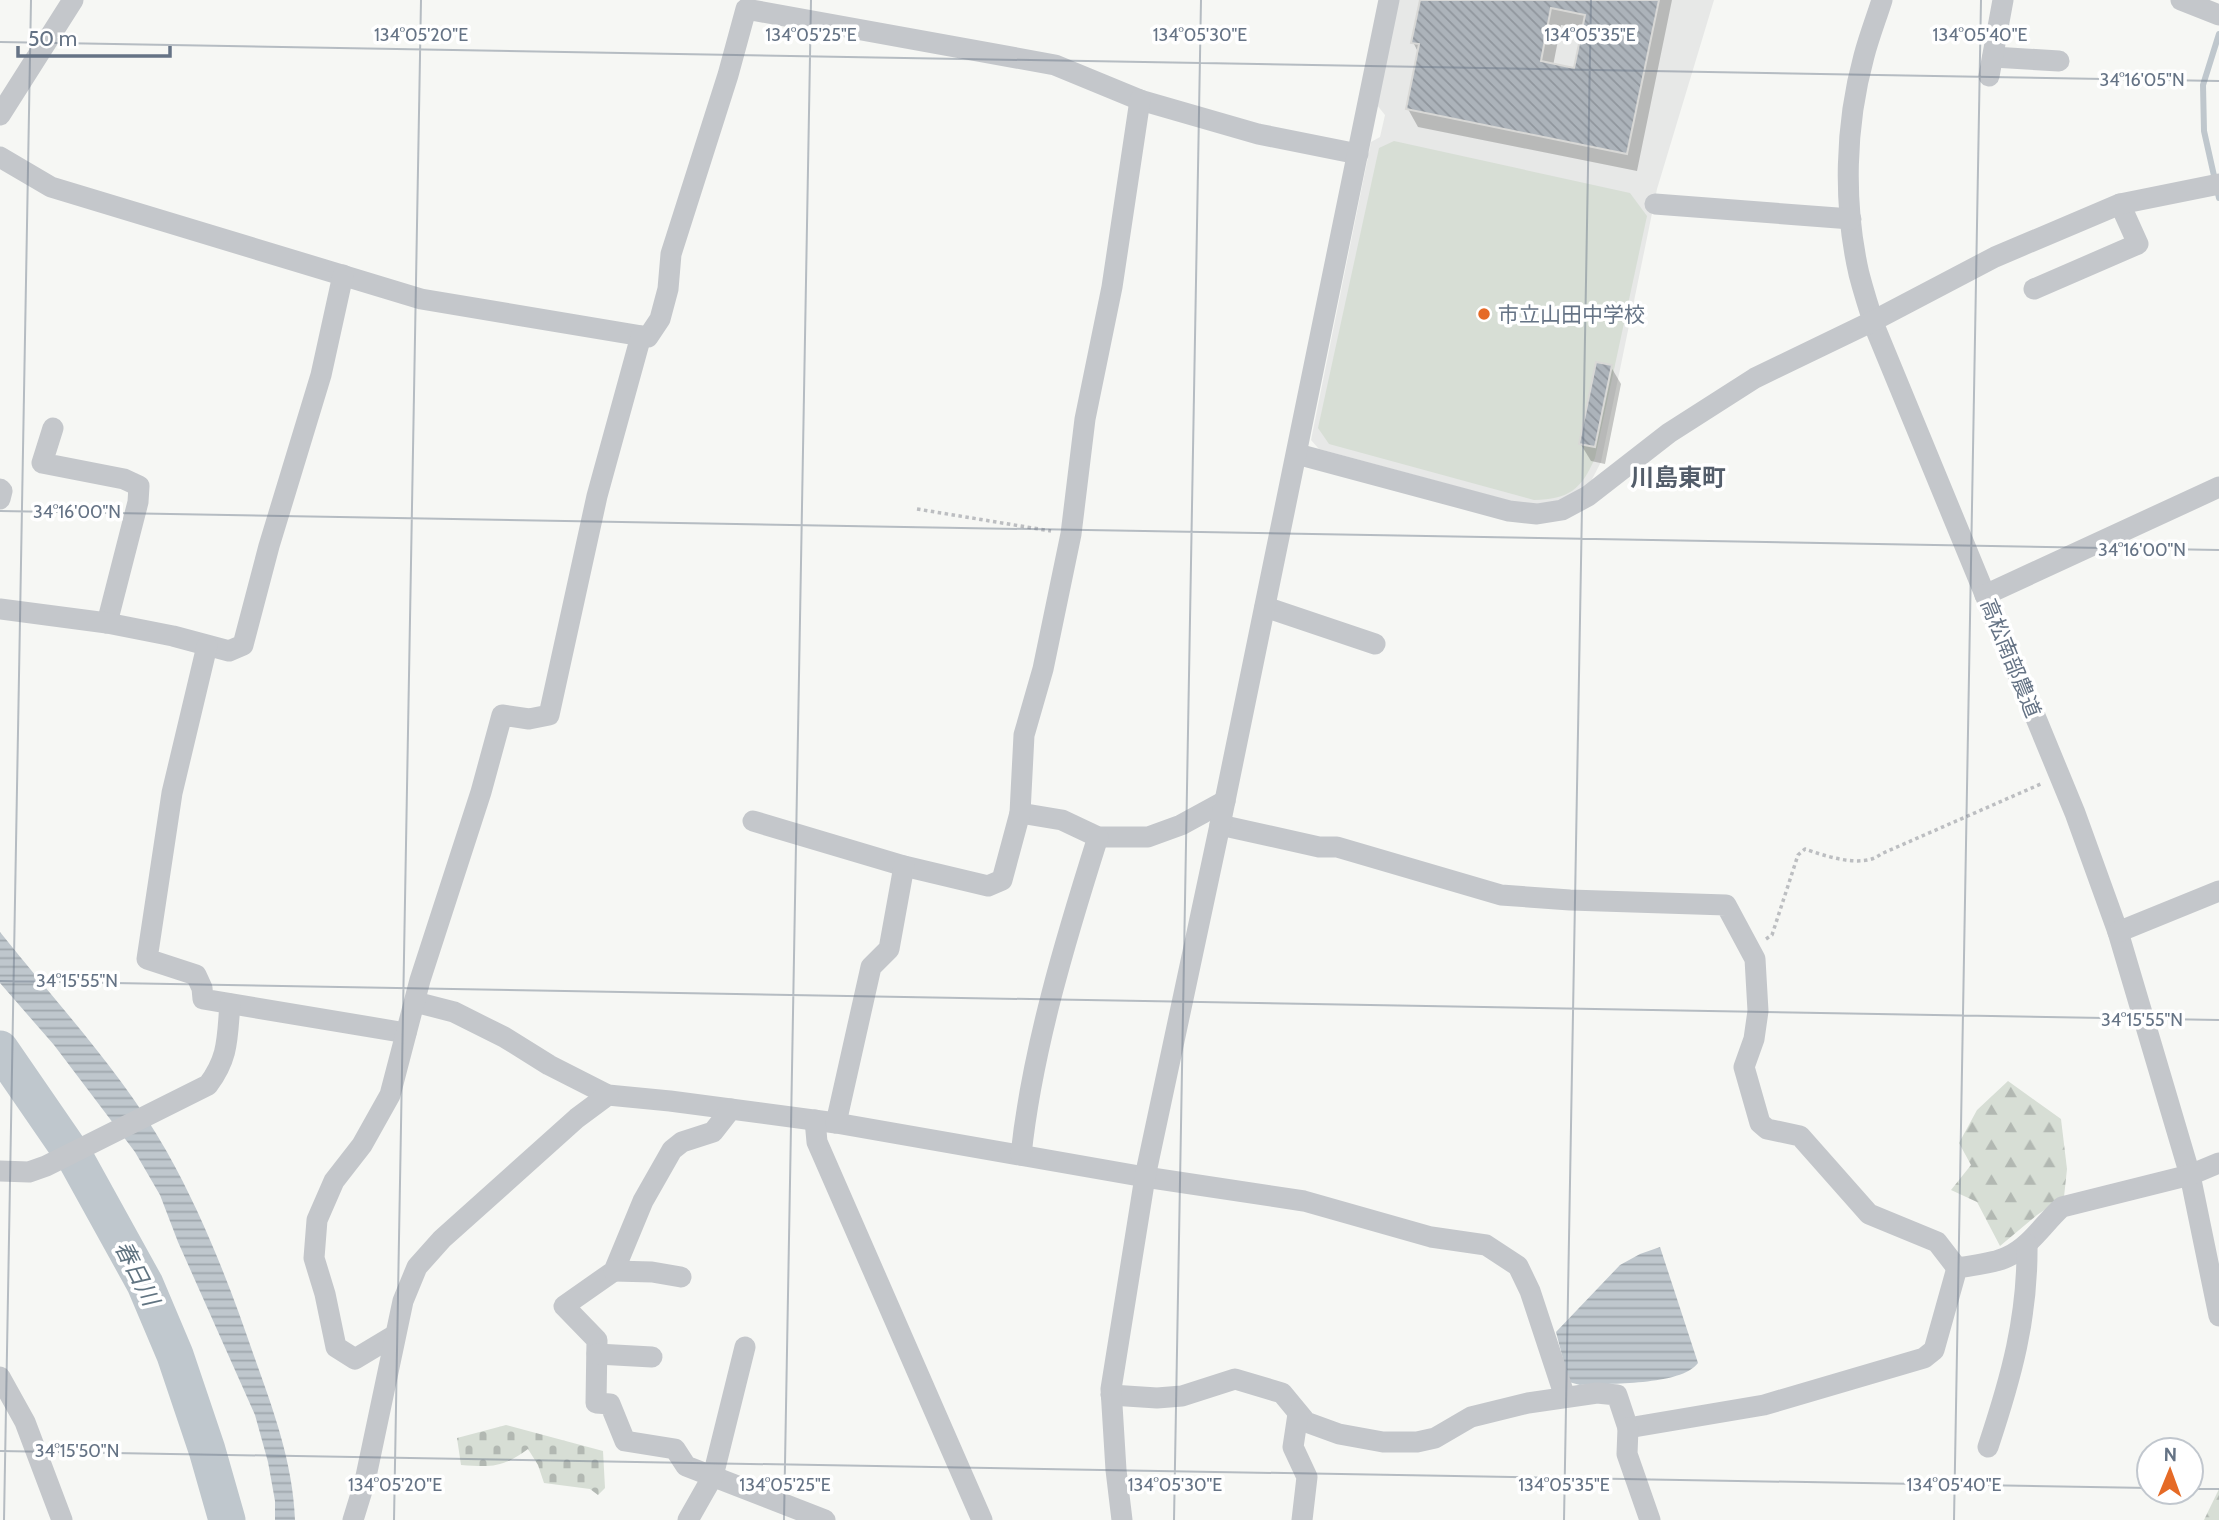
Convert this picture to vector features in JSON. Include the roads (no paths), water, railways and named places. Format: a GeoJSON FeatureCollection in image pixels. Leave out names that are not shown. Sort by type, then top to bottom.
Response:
{"type":"FeatureCollection","features":[{"type":"Feature","properties":{"kind":"street"},"geometry":{"type":"LineString","coordinates":[[0,115],[72,0]]}},
{"type":"Feature","properties":{"kind":"street"},"geometry":{"type":"LineString","coordinates":[[1122,1520],[1111,1395],[1145,1177],[1389,0]]}},
{"type":"Feature","properties":{"kind":"street","name":"高松南部農道"},"geometry":{"type":"LineString","coordinates":[[1882,0],[1863,57],[1852,122],[1849,173],[1851,219],[1859,273],[1873,321],[2060,776],[2118,932],[2190,1175],[2219,1316]]}},
{"type":"Feature","properties":{"kind":"street"},"geometry":{"type":"LineString","coordinates":[[2003,0],[1991,67],[2059,61]]}},
{"type":"Feature","properties":{"kind":"street"},"geometry":{"type":"LineString","coordinates":[[2181,0],[2211,8]]}},
{"type":"Feature","properties":{"kind":"street"},"geometry":{"type":"LineString","coordinates":[[0,157],[51,187],[421,299],[648,337],[660,319],[668,289],[671,254],[728,75],[741,4],[1055,65],[1140,100],[1258,134],[1358,154]]}},
{"type":"Feature","properties":{"kind":"street"},"geometry":{"type":"LineString","coordinates":[[753,821],[904,866],[988,886],[1002,880],[1020,813],[1024,735],[1043,669],[1071,534],[1085,419],[1112,287],[1140,100]]}},
{"type":"Feature","properties":{"kind":"street"},"geometry":{"type":"LineString","coordinates":[[1297,454],[1508,511],[1537,514],[1562,510],[1588,496],[1669,433],[1755,378],[1873,321],[1995,257],[2120,204],[2214,185]]}},
{"type":"Feature","properties":{"kind":"street"},"geometry":{"type":"LineString","coordinates":[[1655,204],[1851,219]]}},
{"type":"Feature","properties":{"kind":"street"},"geometry":{"type":"LineString","coordinates":[[2034,289],[2138,244],[2120,204]]}},
{"type":"Feature","properties":{"kind":"street"},"geometry":{"type":"LineString","coordinates":[[0,609],[107,623],[229,650],[243,645],[268,546],[321,375],[343,275]]}},
{"type":"Feature","properties":{"kind":"street"},"geometry":{"type":"LineString","coordinates":[[395,1335],[355,1359],[336,1347],[314,1258],[317,1220],[334,1181],[362,1144],[390,1095],[420,980],[481,792],[502,715],[529,719],[549,715],[597,496],[641,336]]}},
{"type":"Feature","properties":{"kind":"street"},"geometry":{"type":"LineString","coordinates":[[53,428],[42,463],[124,479],[139,486],[138,502],[107,623]]}},
{"type":"Feature","properties":{"kind":"street"},"geometry":{"type":"LineString","coordinates":[[1986,595],[2219,487]]}},
{"type":"Feature","properties":{"kind":"street"},"geometry":{"type":"LineString","coordinates":[[0,489],[0,499]]}},
{"type":"Feature","properties":{"kind":"street"},"geometry":{"type":"LineString","coordinates":[[1265,607],[1375,643]]}},
{"type":"Feature","properties":{"kind":"street"},"geometry":{"type":"LineString","coordinates":[[207,646],[172,793],[147,959],[197,975],[203,999],[406,1033]]}},
{"type":"Feature","properties":{"kind":"street"},"geometry":{"type":"LineString","coordinates":[[1020,813],[1062,820],[1097,838],[1148,837],[1181,825],[1225,801]]}},
{"type":"Feature","properties":{"kind":"street"},"geometry":{"type":"LineString","coordinates":[[1220,825],[1319,848],[1337,847],[1501,895],[1726,905],[1755,959],[1758,1011],[1754,1039],[1744,1067],[1760,1123],[1767,1129],[1800,1136],[1869,1214],[1937,1242],[1958,1268]]}},
{"type":"Feature","properties":{"kind":"street"},"geometry":{"type":"LineString","coordinates":[[1021,1155],[1031,1083],[1073,916],[1097,838]]}},
{"type":"Feature","properties":{"kind":"street"},"geometry":{"type":"LineString","coordinates":[[904,866],[889,949],[871,967],[817,1142],[982,1520]]}},
{"type":"Feature","properties":{"kind":"street"},"geometry":{"type":"LineString","coordinates":[[2118,932],[2219,891]]}},
{"type":"Feature","properties":{"kind":"street"},"geometry":{"type":"LineString","coordinates":[[415,1002],[454,1012],[608,1095],[825,1122],[1145,1177],[1304,1201],[1430,1237],[1486,1245],[1518,1266],[1530,1291],[1565,1397]]}},
{"type":"Feature","properties":{"kind":"street"},"geometry":{"type":"LineString","coordinates":[[0,1171],[29,1172],[208,1085],[226,1055],[230,1004]]}},
{"type":"Feature","properties":{"kind":"street"},"geometry":{"type":"LineString","coordinates":[[353,1520],[365,1481],[403,1301],[417,1267],[442,1239],[556,1137],[608,1095]]}},
{"type":"Feature","properties":{"kind":"street"},"geometry":{"type":"LineString","coordinates":[[731,1109],[713,1132],[682,1142],[672,1150],[643,1200],[614,1271],[564,1306],[597,1340],[596,1403],[610,1404],[625,1441],[675,1449],[686,1466],[825,1520]]}},
{"type":"Feature","properties":{"kind":"street"},"geometry":{"type":"LineString","coordinates":[[1958,1268],[2007,1257],[2027,1244],[2062,1207],[2190,1175],[2219,1163]]}},
{"type":"Feature","properties":{"kind":"street"},"geometry":{"type":"LineString","coordinates":[[1988,1447],[2018,1346],[2027,1282],[2027,1244]]}},
{"type":"Feature","properties":{"kind":"street"},"geometry":{"type":"LineString","coordinates":[[1628,1428],[1764,1405],[1924,1359],[1934,1350],[1958,1268]]}},
{"type":"Feature","properties":{"kind":"street"},"geometry":{"type":"LineString","coordinates":[[614,1271],[652,1272],[681,1277]]}},
{"type":"Feature","properties":{"kind":"street"},"geometry":{"type":"LineString","coordinates":[[688,1520],[713,1476],[745,1347]]}},
{"type":"Feature","properties":{"kind":"street"},"geometry":{"type":"LineString","coordinates":[[597,1354],[652,1357]]}},
{"type":"Feature","properties":{"kind":"street"},"geometry":{"type":"LineString","coordinates":[[0,1377],[25,1422],[62,1520]]}},
{"type":"Feature","properties":{"kind":"street"},"geometry":{"type":"LineString","coordinates":[[1111,1395],[1157,1398],[1182,1395],[1235,1378],[1282,1393],[1306,1422],[1339,1434],[1382,1442],[1417,1442],[1435,1438],[1471,1417],[1528,1403],[1597,1393],[1617,1395],[1628,1428],[1628,1454],[1650,1520]]}},
{"type":"Feature","properties":{"kind":"street"},"geometry":{"type":"LineString","coordinates":[[1298,1414],[1293,1447],[1307,1477],[1302,1520]]}},
{"type":"Feature","properties":{"kind":"waterway"},"geometry":{"type":"LineString","coordinates":[[2219,34],[2203,85],[2204,131],[2219,198]]}},
{"type":"Feature","properties":{"kind":"waterway","name":"春日川"},"geometry":{"type":"LineString","coordinates":[[0,1049],[77,1161],[145,1284],[175,1355],[227,1520]]}},
{"type":"Feature","properties":{"kind":"place","name":"市立山田中学校"},"geometry":{"type":"Point","coordinates":[1484,314]}},
{"type":"Feature","properties":{"kind":"district","name":"川島東町"},"geometry":{"type":"Point","coordinates":[1678,477]}}]}
